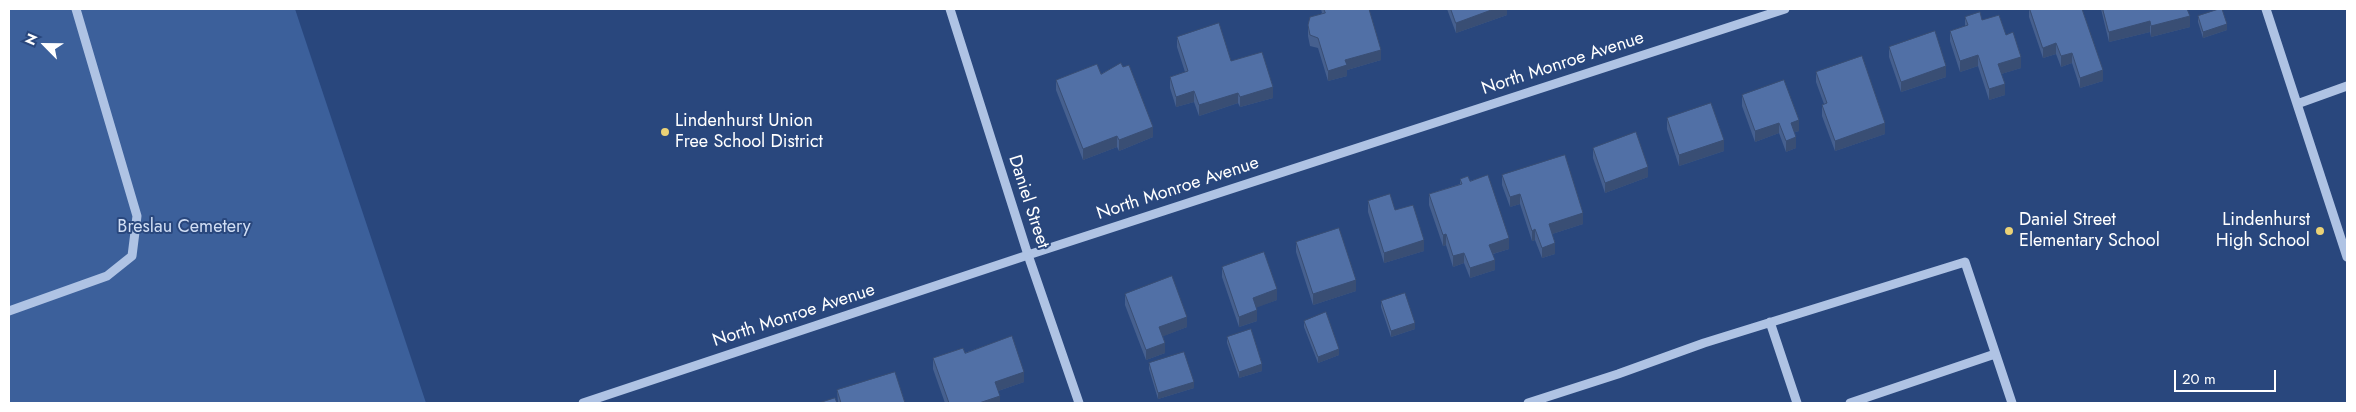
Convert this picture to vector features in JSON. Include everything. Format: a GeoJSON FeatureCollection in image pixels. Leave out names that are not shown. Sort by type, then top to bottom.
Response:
{"type":"FeatureCollection","features":[{"type":"Feature","properties":{"kind":"street"},"geometry":{"type":"LineString","coordinates":[[9,311],[107,276],[132,256],[137,216],[76,9]]}},
{"type":"Feature","properties":{"kind":"street","name":"Daniel Street"},"geometry":{"type":"LineString","coordinates":[[950,9],[1028,255],[1079,403]]}},
{"type":"Feature","properties":{"kind":"street","name":"North Monroe Avenue"},"geometry":{"type":"LineString","coordinates":[[583,403],[1028,255],[1785,9]]}},
{"type":"Feature","properties":{"kind":"street"},"geometry":{"type":"LineString","coordinates":[[2266,9],[2347,257]]}},
{"type":"Feature","properties":{"kind":"street"},"geometry":{"type":"LineString","coordinates":[[2297,104],[2347,86]]}},
{"type":"Feature","properties":{"kind":"street"},"geometry":{"type":"LineString","coordinates":[[1528,403],[1770,322],[1964,262],[2012,403]]}},
{"type":"Feature","properties":{"kind":"street"},"geometry":{"type":"LineString","coordinates":[[1770,322],[1797,403]]}},
{"type":"Feature","properties":{"kind":"street"},"geometry":{"type":"LineString","coordinates":[[1850,403],[1996,354]]}},
{"type":"Feature","properties":{"kind":"green space","name":"Breslau Cemetery"},"geometry":{"type":"Polygon","coordinates":[[[9,9],[295,9],[426,403],[9,403],[9,9]]]}},
{"type":"Feature","properties":{"kind":"building"},"geometry":{"type":"Polygon","coordinates":[[[1324,9],[1369,9],[1381,50],[1345,60],[1347,65],[1328,71],[1318,38],[1310,35],[1308,25],[1310,17],[1325,13],[1324,9]]]}},
{"type":"Feature","properties":{"kind":"building"},"geometry":{"type":"Polygon","coordinates":[[[1451,9],[1494,9],[1456,23],[1451,9]]]}},
{"type":"Feature","properties":{"kind":"building"},"geometry":{"type":"Polygon","coordinates":[[[2030,9],[2082,9],[2103,70],[2080,78],[2072,53],[2061,56],[2056,43],[2043,48],[2030,9]]]}},
{"type":"Feature","properties":{"kind":"building"},"geometry":{"type":"Polygon","coordinates":[[[2103,9],[2187,9],[2190,16],[2151,26],[2150,21],[2109,32],[2103,9]]]}},
{"type":"Feature","properties":{"kind":"building"},"geometry":{"type":"Polygon","coordinates":[[[2222,9],[2227,24],[2203,32],[2198,16],[2222,9]]]}},
{"type":"Feature","properties":{"kind":"building"},"geometry":{"type":"Polygon","coordinates":[[[1980,12],[1982,20],[1999,15],[2006,35],[2013,32],[2021,57],[1998,64],[2005,84],[1989,89],[1978,55],[1960,61],[1950,31],[1968,25],[1965,17],[1980,12]]]}},
{"type":"Feature","properties":{"kind":"building"},"geometry":{"type":"Polygon","coordinates":[[[1219,23],[1231,61],[1262,52],[1273,87],[1240,97],[1238,93],[1199,105],[1194,91],[1176,97],[1170,77],[1188,71],[1177,37],[1219,23]]]}},
{"type":"Feature","properties":{"kind":"building"},"geometry":{"type":"Polygon","coordinates":[[[1935,31],[1946,66],[1901,82],[1889,47],[1935,31]]]}},
{"type":"Feature","properties":{"kind":"building"},"geometry":{"type":"Polygon","coordinates":[[[1862,56],[1885,123],[1835,141],[1822,105],[1827,103],[1816,72],[1862,56]]]}},
{"type":"Feature","properties":{"kind":"building"},"geometry":{"type":"Polygon","coordinates":[[[1121,63],[1123,67],[1129,65],[1153,127],[1119,140],[1117,136],[1083,149],[1056,80],[1097,64],[1101,74],[1121,63]]]}},
{"type":"Feature","properties":{"kind":"building"},"geometry":{"type":"Polygon","coordinates":[[[1784,80],[1799,120],[1791,123],[1796,137],[1786,141],[1779,123],[1755,131],[1742,95],[1784,80]]]}},
{"type":"Feature","properties":{"kind":"building"},"geometry":{"type":"Polygon","coordinates":[[[1711,103],[1724,140],[1679,155],[1667,118],[1711,103]]]}},
{"type":"Feature","properties":{"kind":"building"},"geometry":{"type":"Polygon","coordinates":[[[1636,132],[1648,167],[1605,183],[1593,148],[1636,132]]]}},
{"type":"Feature","properties":{"kind":"building"},"geometry":{"type":"Polygon","coordinates":[[[1565,155],[1583,213],[1549,224],[1555,243],[1542,248],[1535,229],[1532,231],[1520,194],[1510,197],[1502,175],[1565,155]]]}},
{"type":"Feature","properties":{"kind":"building"},"geometry":{"type":"Polygon","coordinates":[[[1488,175],[1509,238],[1489,245],[1495,260],[1470,268],[1464,253],[1453,256],[1446,234],[1443,235],[1429,194],[1462,184],[1460,179],[1468,176],[1470,181],[1488,175]]]}},
{"type":"Feature","properties":{"kind":"building"},"geometry":{"type":"Polygon","coordinates":[[[1390,194],[1395,210],[1413,205],[1424,240],[1384,253],[1368,201],[1390,194]]]}},
{"type":"Feature","properties":{"kind":"building"},"geometry":{"type":"Polygon","coordinates":[[[1339,228],[1356,280],[1313,294],[1296,242],[1339,228]]]}},
{"type":"Feature","properties":{"kind":"building"},"geometry":{"type":"Polygon","coordinates":[[[1264,252],[1277,289],[1253,298],[1257,310],[1239,317],[1222,267],[1264,252]]]}},
{"type":"Feature","properties":{"kind":"building"},"geometry":{"type":"Polygon","coordinates":[[[1172,276],[1187,317],[1159,327],[1165,343],[1146,350],[1125,294],[1172,276]]]}},
{"type":"Feature","properties":{"kind":"building"},"geometry":{"type":"Polygon","coordinates":[[[1405,293],[1415,323],[1391,331],[1381,301],[1405,293]]]}},
{"type":"Feature","properties":{"kind":"building"},"geometry":{"type":"Polygon","coordinates":[[[1326,312],[1339,349],[1318,357],[1304,321],[1326,312]]]}},
{"type":"Feature","properties":{"kind":"building"},"geometry":{"type":"Polygon","coordinates":[[[1251,329],[1262,364],[1239,372],[1227,337],[1251,329]]]}},
{"type":"Feature","properties":{"kind":"building"},"geometry":{"type":"Polygon","coordinates":[[[1012,336],[1024,372],[995,382],[1000,396],[979,403],[949,403],[933,358],[963,348],[965,353],[1012,336]]]}},
{"type":"Feature","properties":{"kind":"building"},"geometry":{"type":"Polygon","coordinates":[[[1184,352],[1194,382],[1158,393],[1149,363],[1184,352]]]}},
{"type":"Feature","properties":{"kind":"building"},"geometry":{"type":"Polygon","coordinates":[[[895,372],[905,403],[841,403],[837,390],[895,372]]]}},
{"type":"Feature","properties":{"kind":"building"},"geometry":{"type":"Polygon","coordinates":[[[835,398],[837,403],[819,403],[835,398]]]}},
{"type":"Feature","properties":{"kind":"place","name":"Lindenhurst Union Free School District"},"geometry":{"type":"Point","coordinates":[665,132]}},
{"type":"Feature","properties":{"kind":"place","name":"Daniel Street Elementary School"},"geometry":{"type":"Point","coordinates":[2009,231]}},
{"type":"Feature","properties":{"kind":"place","name":"Lindenhurst High School"},"geometry":{"type":"Point","coordinates":[2320,231]}}]}
